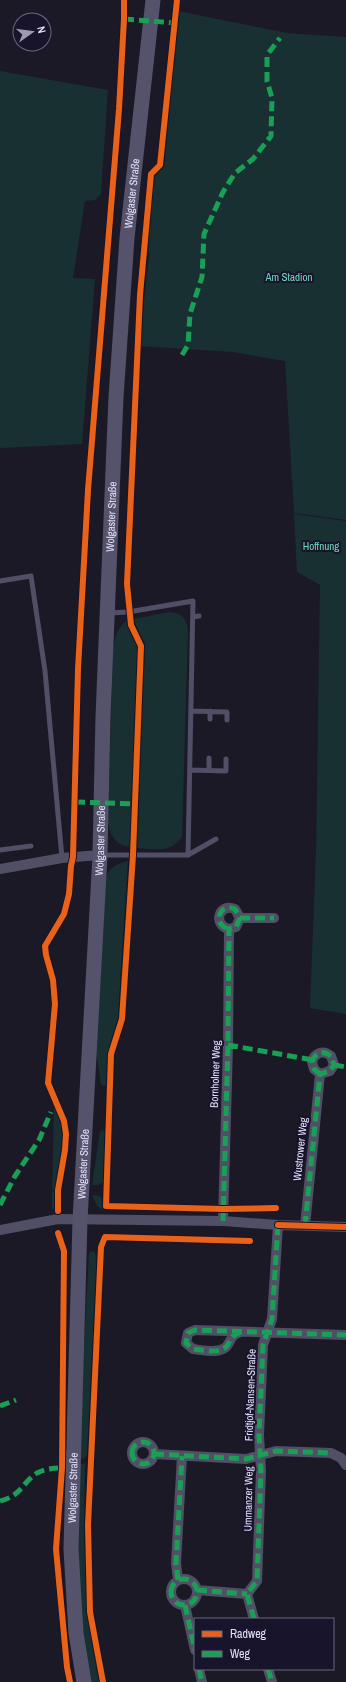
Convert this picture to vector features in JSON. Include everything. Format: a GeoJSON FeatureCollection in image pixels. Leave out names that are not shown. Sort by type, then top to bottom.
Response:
{"type":"FeatureCollection","features":[{"type":"Feature","properties":{"kind":"main road","name":"Wolgaster Straße"},"geometry":{"type":"LineString","coordinates":[[84,1682],[76,1633],[71,1549],[80,1220],[100,855],[103,717],[116,397],[126,246],[153,0]]}},
{"type":"Feature","properties":{"kind":"street"},"geometry":{"type":"LineString","coordinates":[[0,868],[62,858],[100,855]]}},
{"type":"Feature","properties":{"kind":"street"},"geometry":{"type":"LineString","coordinates":[[229,907],[235,909],[240,918],[236,927],[229,929],[222,926],[218,920],[222,910],[229,907]]}},
{"type":"Feature","properties":{"kind":"street"},"geometry":{"type":"LineString","coordinates":[[240,918],[274,918]]}},
{"type":"Feature","properties":{"kind":"street","name":"Bornholmer Weg"},"geometry":{"type":"LineString","coordinates":[[223,1221],[228,1045],[229,929]]}},
{"type":"Feature","properties":{"kind":"street","name":"Wustrower Weg"},"geometry":{"type":"LineString","coordinates":[[305,1226],[320,1074]]}},
{"type":"Feature","properties":{"kind":"street"},"geometry":{"type":"LineString","coordinates":[[0,1230],[52,1220],[152,1219],[346,1227]]}},
{"type":"Feature","properties":{"kind":"street","name":"Fridtjof-Nansen-Straße"},"geometry":{"type":"LineString","coordinates":[[278,1225],[272,1319],[263,1345],[259,1435],[260,1455],[276,1451],[331,1453],[344,1459]]}},
{"type":"Feature","properties":{"kind":"street"},"geometry":{"type":"LineString","coordinates":[[241,1332],[231,1337],[226,1347],[219,1350],[193,1349],[186,1343],[187,1335],[191,1331],[241,1332],[346,1335]]}},
{"type":"Feature","properties":{"kind":"street","name":"Ummanzer Weg"},"geometry":{"type":"LineString","coordinates":[[154,1454],[246,1459],[260,1455],[261,1471],[257,1581],[247,1594]]}},
{"type":"Feature","properties":{"kind":"street"},"geometry":{"type":"LineString","coordinates":[[178,1580],[176,1563],[182,1456]]}},
{"type":"Feature","properties":{"kind":"street"},"geometry":{"type":"LineString","coordinates":[[178,1580],[190,1580],[197,1590],[195,1599],[185,1605],[176,1603],[171,1596],[171,1587],[178,1580]]}},
{"type":"Feature","properties":{"kind":"street"},"geometry":{"type":"LineString","coordinates":[[197,1590],[247,1594],[254,1618]]}},
{"type":"Feature","properties":{"kind":"street"},"geometry":{"type":"LineString","coordinates":[[185,1605],[194,1646]]}},
{"type":"Feature","properties":{"kind":"street"},"geometry":{"type":"LineString","coordinates":[[199,1670],[202,1682]]}},
{"type":"Feature","properties":{"kind":"street"},"geometry":{"type":"LineString","coordinates":[[268,1670],[272,1682]]}},
{"type":"Feature","properties":{"kind":"lane"},"geometry":{"type":"LineString","coordinates":[[0,581],[31,576],[45,671],[62,858]]}},
{"type":"Feature","properties":{"kind":"lane"},"geometry":{"type":"LineString","coordinates":[[108,613],[128,612],[193,601],[188,854]]}},
{"type":"Feature","properties":{"kind":"lane"},"geometry":{"type":"LineString","coordinates":[[193,617],[199,616]]}},
{"type":"Feature","properties":{"kind":"lane"},"geometry":{"type":"LineString","coordinates":[[191,711],[227,712],[227,720]]}},
{"type":"Feature","properties":{"kind":"lane"},"geometry":{"type":"LineString","coordinates":[[210,712],[210,720]]}},
{"type":"Feature","properties":{"kind":"lane"},"geometry":{"type":"LineString","coordinates":[[209,758],[209,770]]}},
{"type":"Feature","properties":{"kind":"lane"},"geometry":{"type":"LineString","coordinates":[[190,770],[226,771],[226,759]]}},
{"type":"Feature","properties":{"kind":"lane"},"geometry":{"type":"LineString","coordinates":[[100,855],[188,854],[216,839]]}},
{"type":"Feature","properties":{"kind":"lane"},"geometry":{"type":"LineString","coordinates":[[0,850],[31,846]]}},
{"type":"Feature","properties":{"kind":"green space","name":"Am Stadion"},"geometry":{"type":"Polygon","coordinates":[[[178,11],[287,33],[346,37],[346,520],[294,513],[285,361],[233,352],[139,346],[149,256],[147,235],[153,177],[164,167],[178,11]]]}},
{"type":"Feature","properties":{"kind":"green space"},"geometry":{"type":"Polygon","coordinates":[[[0,71],[108,90],[101,194],[95,200],[85,201],[73,278],[95,279],[82,444],[0,448],[0,71]]]}},
{"type":"Feature","properties":{"kind":"green space","name":"Hoffnung"},"geometry":{"type":"Polygon","coordinates":[[[294,514],[346,521],[346,1014],[310,1008],[316,853],[320,585],[297,572],[294,514]]]}},
{"type":"Feature","properties":{"kind":"green space"},"geometry":{"type":"Polygon","coordinates":[[[170,612],[177,613],[182,616],[188,628],[182,837],[172,846],[167,848],[137,848],[145,644],[133,619],[170,612]]]}},
{"type":"Feature","properties":{"kind":"green space"},"geometry":{"type":"Polygon","coordinates":[[[126,621],[138,646],[130,847],[117,842],[110,831],[108,821],[113,649],[120,627],[126,621]]]}},
{"type":"Feature","properties":{"kind":"green space"},"geometry":{"type":"Polygon","coordinates":[[[128,861],[118,1018],[107,1054],[107,1086],[101,1085],[96,1050],[106,877],[112,868],[118,864],[128,861]]]}},
{"type":"Feature","properties":{"kind":"green space"},"geometry":{"type":"Polygon","coordinates":[[[54,1107],[60,1116],[65,1138],[64,1156],[58,1190],[52,1190],[54,1107]]]}},
{"type":"Feature","properties":{"kind":"green space"},"geometry":{"type":"Polygon","coordinates":[[[102,1130],[105,1132],[103,1182],[98,1185],[92,1185],[100,1131],[102,1130]]]}},
{"type":"Feature","properties":{"kind":"green space"},"geometry":{"type":"Polygon","coordinates":[[[52,1191],[58,1191],[57,1209],[52,1209],[52,1191]]]}},
{"type":"Feature","properties":{"kind":"green space"},"geometry":{"type":"Polygon","coordinates":[[[92,1195],[102,1198],[103,1210],[97,1206],[92,1195]]]}},
{"type":"Feature","properties":{"kind":"green space"},"geometry":{"type":"Polygon","coordinates":[[[94,1251],[97,1258],[87,1454],[83,1459],[78,1455],[89,1254],[90,1252],[94,1251]]]}},
{"type":"Feature","properties":{"kind":"green space"},"geometry":{"type":"Polygon","coordinates":[[[85,1463],[84,1534],[88,1612],[100,1682],[92,1682],[84,1641],[76,1565],[78,1469],[81,1464],[85,1463]]]}},
{"type":"Feature","properties":{"kind":"marked path"},"geometry":{"type":"LineString","coordinates":[[124,19],[175,23]]}},
{"type":"Feature","properties":{"kind":"marked path"},"geometry":{"type":"LineString","coordinates":[[182,355],[188,345],[190,314],[202,277],[204,234],[223,192],[235,173],[253,159],[271,136],[272,98],[267,81],[267,55],[280,38]]}},
{"type":"Feature","properties":{"kind":"marked path"},"geometry":{"type":"LineString","coordinates":[[75,802],[135,804]]}},
{"type":"Feature","properties":{"kind":"marked path"},"geometry":{"type":"LineString","coordinates":[[223,1221],[228,1045],[229,929],[236,927],[240,918],[235,909],[229,908],[222,911],[219,919],[224,927],[229,929]]}},
{"type":"Feature","properties":{"kind":"marked path"},"geometry":{"type":"LineString","coordinates":[[240,918],[274,918]]}},
{"type":"Feature","properties":{"kind":"marked path"},"geometry":{"type":"LineString","coordinates":[[228,1045],[313,1060]]}},
{"type":"Feature","properties":{"kind":"marked path"},"geometry":{"type":"LineString","coordinates":[[305,1226],[320,1074],[330,1071],[334,1065],[331,1056],[325,1053],[317,1054],[312,1062],[314,1069],[320,1074]]}},
{"type":"Feature","properties":{"kind":"marked path"},"geometry":{"type":"LineString","coordinates":[[334,1065],[346,1067]]}},
{"type":"Feature","properties":{"kind":"marked path"},"geometry":{"type":"LineString","coordinates":[[0,1205],[15,1176],[39,1140],[51,1112]]}},
{"type":"Feature","properties":{"kind":"marked path"},"geometry":{"type":"LineString","coordinates":[[254,1618],[247,1594],[257,1581],[261,1471],[259,1435],[263,1345],[272,1319],[278,1225]]}},
{"type":"Feature","properties":{"kind":"marked path"},"geometry":{"type":"LineString","coordinates":[[241,1332],[234,1336],[226,1347],[216,1351],[193,1349],[186,1343],[188,1333],[195,1330],[346,1335]]}},
{"type":"Feature","properties":{"kind":"marked path"},"geometry":{"type":"LineString","coordinates":[[0,1406],[16,1400]]}},
{"type":"Feature","properties":{"kind":"marked path"},"geometry":{"type":"LineString","coordinates":[[143,1442],[151,1445],[154,1453],[151,1461],[143,1464],[135,1461],[132,1453],[135,1445],[143,1442]]}},
{"type":"Feature","properties":{"kind":"marked path"},"geometry":{"type":"LineString","coordinates":[[154,1454],[246,1459],[276,1451],[331,1453]]}},
{"type":"Feature","properties":{"kind":"marked path"},"geometry":{"type":"LineString","coordinates":[[178,1580],[176,1563],[182,1456]]}},
{"type":"Feature","properties":{"kind":"marked path"},"geometry":{"type":"LineString","coordinates":[[0,1501],[17,1493],[37,1473],[49,1469],[62,1468]]}},
{"type":"Feature","properties":{"kind":"marked path"},"geometry":{"type":"LineString","coordinates":[[184,1579],[193,1583],[197,1592],[193,1601],[184,1605],[175,1601],[171,1592],[175,1583],[184,1579]]}},
{"type":"Feature","properties":{"kind":"marked path"},"geometry":{"type":"LineString","coordinates":[[197,1590],[247,1594]]}},
{"type":"Feature","properties":{"kind":"marked path"},"geometry":{"type":"LineString","coordinates":[[185,1605],[194,1646]]}},
{"type":"Feature","properties":{"kind":"marked path"},"geometry":{"type":"LineString","coordinates":[[199,1670],[202,1682]]}},
{"type":"Feature","properties":{"kind":"marked path"},"geometry":{"type":"LineString","coordinates":[[268,1670],[272,1682]]}},
{"type":"Feature","properties":{"kind":"cycle path"},"geometry":{"type":"LineString","coordinates":[[58,1211],[58,1190],[65,1150],[66,1134],[64,1121],[48,1083],[55,1004],[53,980],[45,946],[64,914],[69,894],[73,857],[78,669],[88,490],[119,109],[124,0]]}},
{"type":"Feature","properties":{"kind":"cycle path"},"geometry":{"type":"LineString","coordinates":[[177,0],[160,165],[151,174],[140,295],[127,584],[131,625],[141,646],[133,855],[122,1019],[111,1054],[106,1206],[223,1209],[276,1208]]}},
{"type":"Feature","properties":{"kind":"cycle path"},"geometry":{"type":"LineString","coordinates":[[278,1225],[346,1227]]}},
{"type":"Feature","properties":{"kind":"cycle path"},"geometry":{"type":"LineString","coordinates":[[58,1233],[64,1251],[62,1468],[56,1549],[67,1667],[70,1682]]}},
{"type":"Feature","properties":{"kind":"cycle path"},"geometry":{"type":"LineString","coordinates":[[103,1682],[90,1612],[88,1525],[101,1247],[105,1237],[250,1241]]}}]}
